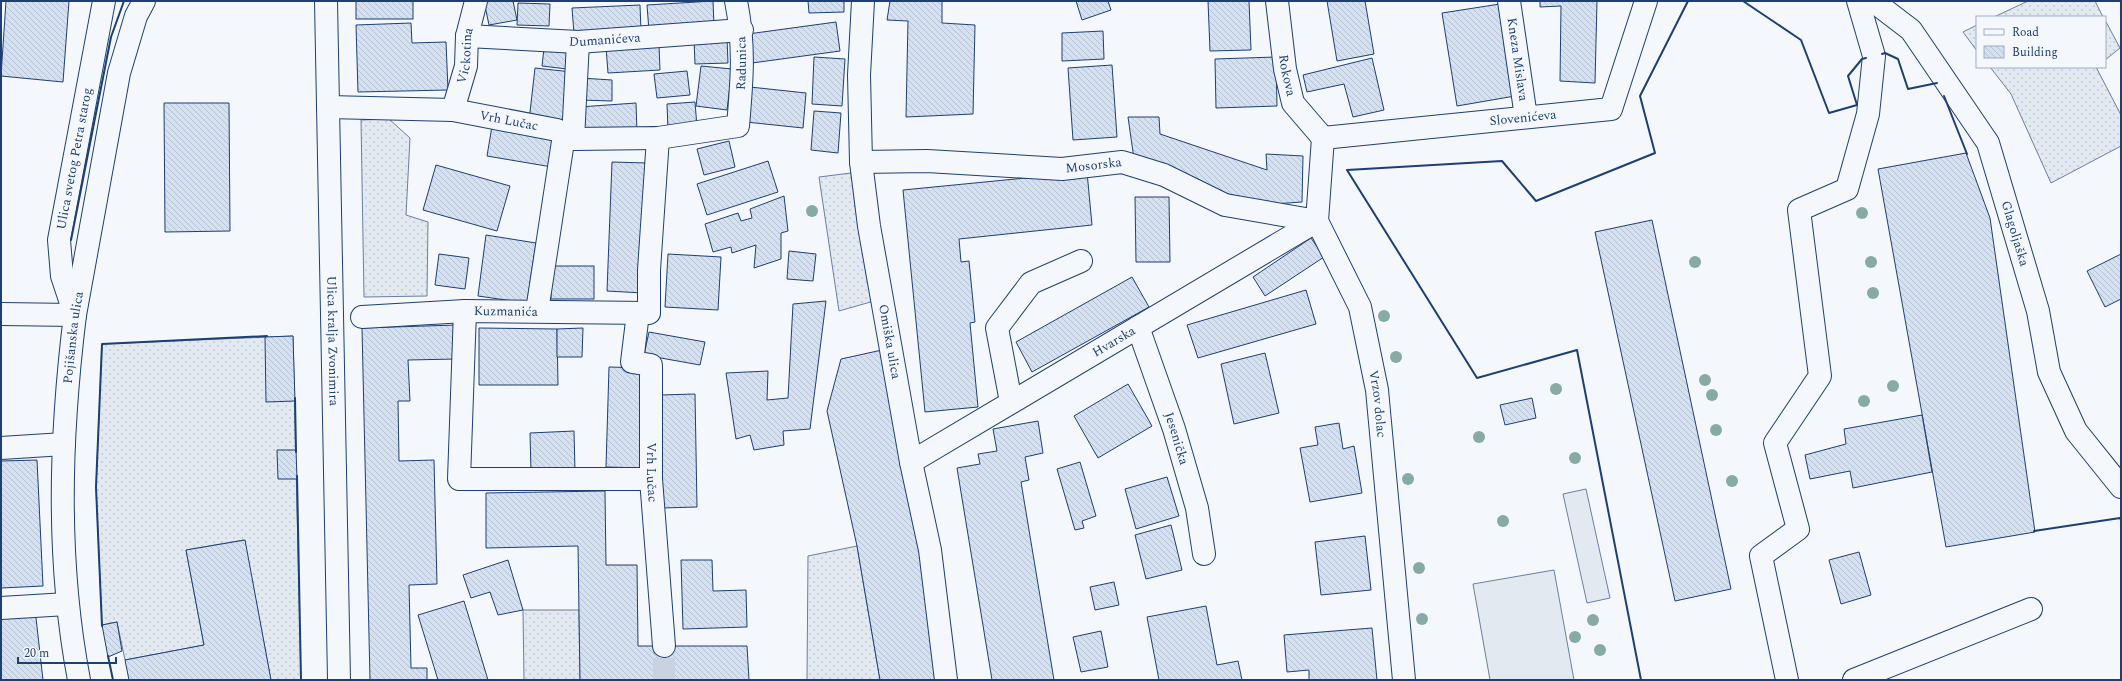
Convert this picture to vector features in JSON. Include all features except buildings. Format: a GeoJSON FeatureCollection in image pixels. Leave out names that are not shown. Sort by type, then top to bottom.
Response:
{"type":"FeatureCollection","features":[{"type":"Feature","properties":{"kind":"street","name":"Ulica svetog Petra starog"},"geometry":{"type":"LineString","coordinates":[[75,315],[62,276],[59,240],[104,1]]}},
{"type":"Feature","properties":{"kind":"street","name":"Pojišanska ulica"},"geometry":{"type":"LineString","coordinates":[[79,680],[70,631],[67,604],[62,518],[64,444],[75,315],[119,73],[129,35],[144,1]]}},
{"type":"Feature","properties":{"kind":"street","name":"Ulica kralja Zvonimira"},"geometry":{"type":"LineString","coordinates":[[326,1],[339,680]]}},
{"type":"Feature","properties":{"kind":"street","name":"Vickotina"},"geometry":{"type":"LineString","coordinates":[[453,110],[466,66],[467,36],[476,1]]}},
{"type":"Feature","properties":{"kind":"street","name":"Radunica"},"geometry":{"type":"LineString","coordinates":[[736,1],[742,30],[743,64],[738,126]]}},
{"type":"Feature","properties":{"kind":"street","name":"Omiška ulica"},"geometry":{"type":"LineString","coordinates":[[863,1],[859,75],[861,162],[869,226],[911,462],[930,550],[946,680]]}},
{"type":"Feature","properties":{"kind":"street","name":"Rokova"},"geometry":{"type":"LineString","coordinates":[[1277,1],[1285,69],[1294,103],[1323,138]]}},
{"type":"Feature","properties":{"kind":"street","name":"Kneza Mislava"},"geometry":{"type":"LineString","coordinates":[[1510,1],[1526,117]]}},
{"type":"Feature","properties":{"kind":"street","name":"Slovenićeva"},"geometry":{"type":"LineString","coordinates":[[1323,138],[1611,109],[1646,1]]}},
{"type":"Feature","properties":{"kind":"street"},"geometry":{"type":"LineString","coordinates":[[1787,680],[1761,556],[1798,528],[1775,443],[1820,376],[1799,210],[1847,189],[1868,114],[1874,56],[1858,1]]}},
{"type":"Feature","properties":{"kind":"street","name":"Glagoljaška"},"geometry":{"type":"LineString","coordinates":[[1872,1],[1911,30],[1988,143],[2038,311],[2049,372],[2076,431],[2121,488]]}},
{"type":"Feature","properties":{"kind":"street","name":"Dumanićeva"},"geometry":{"type":"LineString","coordinates":[[467,36],[578,42],[742,30]]}},
{"type":"Feature","properties":{"kind":"street"},"geometry":{"type":"LineString","coordinates":[[537,311],[569,137],[578,42]]}},
{"type":"Feature","properties":{"kind":"street","name":"Vrh Lučac"},"geometry":{"type":"LineString","coordinates":[[328,107],[453,110],[557,130],[569,137],[658,138],[738,126]]}},
{"type":"Feature","properties":{"kind":"street","name":"Vrh Lučac"},"geometry":{"type":"LineString","coordinates":[[658,138],[649,270],[644,313],[632,362],[651,365],[651,479],[664,646]]}},
{"type":"Feature","properties":{"kind":"street"},"geometry":{"type":"LineString","coordinates":[[1317,222],[1323,138]]}},
{"type":"Feature","properties":{"kind":"street","name":"Mosorska"},"geometry":{"type":"LineString","coordinates":[[861,162],[926,161],[1062,168],[1122,162],[1164,175],[1225,205],[1317,222]]}},
{"type":"Feature","properties":{"kind":"street","name":"Hvarska"},"geometry":{"type":"LineString","coordinates":[[911,462],[1317,222]]}},
{"type":"Feature","properties":{"kind":"street","name":"Vrzov dolac"},"geometry":{"type":"LineString","coordinates":[[1317,222],[1360,306],[1377,390],[1404,680]]}},
{"type":"Feature","properties":{"kind":"street"},"geometry":{"type":"LineString","coordinates":[[1011,402],[997,328],[1031,283],[1081,260]]}},
{"type":"Feature","properties":{"kind":"street"},"geometry":{"type":"LineString","coordinates":[[465,311],[459,479],[651,479]]}},
{"type":"Feature","properties":{"kind":"street","name":"Kuzmanića"},"geometry":{"type":"LineString","coordinates":[[362,317],[465,311],[644,313]]}},
{"type":"Feature","properties":{"kind":"street"},"geometry":{"type":"LineString","coordinates":[[1,314],[75,315]]}},
{"type":"Feature","properties":{"kind":"street","name":"Jesenička"},"geometry":{"type":"LineString","coordinates":[[1138,327],[1174,429],[1197,508],[1204,554]]}},
{"type":"Feature","properties":{"kind":"street"},"geometry":{"type":"LineString","coordinates":[[1,448],[64,444]]}},
{"type":"Feature","properties":{"kind":"street"},"geometry":{"type":"LineString","coordinates":[[1,608],[67,604]]}},
{"type":"Feature","properties":{"kind":"street"},"geometry":{"type":"LineString","coordinates":[[1854,680],[2031,609]]}},
{"type":"Feature","properties":{"kind":"shaded area"},"geometry":{"type":"Polygon","coordinates":[[[2028,1],[2095,1],[2102,16],[1996,16],[2028,1]]]}},
{"type":"Feature","properties":{"kind":"shaded area"},"geometry":{"type":"Polygon","coordinates":[[[2106,22],[2120,48],[2106,59],[2106,22]]]}},
{"type":"Feature","properties":{"kind":"shaded area"},"geometry":{"type":"Polygon","coordinates":[[[1976,26],[1976,50],[1963,32],[1976,26]]]}},
{"type":"Feature","properties":{"kind":"shaded area"},"geometry":{"type":"Polygon","coordinates":[[[1991,68],[2097,68],[2121,115],[2121,146],[2051,183],[2011,94],[1991,68]]]}},
{"type":"Feature","properties":{"kind":"shaded area"},"geometry":{"type":"Polygon","coordinates":[[[389,119],[410,138],[406,215],[428,222],[427,296],[364,297],[361,120],[389,119]]]}},
{"type":"Feature","properties":{"kind":"shaded area"},"geometry":{"type":"Polygon","coordinates":[[[851,173],[874,301],[839,311],[819,177],[851,173]]]}},
{"type":"Feature","properties":{"kind":"shaded area"},"geometry":{"type":"Polygon","coordinates":[[[293,336],[301,680],[271,680],[244,540],[186,550],[204,645],[125,660],[117,622],[102,625],[96,487],[102,344],[293,336]]]}},
{"type":"Feature","properties":{"kind":"shaded area"},"geometry":{"type":"Polygon","coordinates":[[[1586,489],[1610,598],[1587,603],[1563,494],[1586,489]]]}},
{"type":"Feature","properties":{"kind":"shaded area"},"geometry":{"type":"Polygon","coordinates":[[[857,546],[880,680],[807,680],[808,556],[857,546]]]}},
{"type":"Feature","properties":{"kind":"shaded area"},"geometry":{"type":"Polygon","coordinates":[[[1554,570],[1574,680],[1490,680],[1473,584],[1554,570]]]}},
{"type":"Feature","properties":{"kind":"shaded area"},"geometry":{"type":"Polygon","coordinates":[[[523,610],[579,610],[580,680],[524,680],[523,610]]]}},
{"type":"Feature","properties":{"kind":"tunnel"},"geometry":{"type":"LineString","coordinates":[[664,646],[664,680]]}},
{"type":"Feature","properties":{"kind":"wall"},"geometry":{"type":"LineString","coordinates":[[71,240],[111,37],[124,1]]}},
{"type":"Feature","properties":{"kind":"wall"},"geometry":{"type":"LineString","coordinates":[[1641,680],[1577,350],[1477,378],[1347,170],[1502,161],[1536,201],[1655,153],[1640,96],[1688,1]]}},
{"type":"Feature","properties":{"kind":"wall"},"geometry":{"type":"LineString","coordinates":[[1743,1],[1801,40],[1829,113],[1857,105],[1848,76],[1862,59],[1866,58]]}},
{"type":"Feature","properties":{"kind":"wall"},"geometry":{"type":"LineString","coordinates":[[1882,54],[1885,53],[1898,59],[1908,89],[1937,83]]}},
{"type":"Feature","properties":{"kind":"wall"},"geometry":{"type":"LineString","coordinates":[[1944,96],[1967,154]]}},
{"type":"Feature","properties":{"kind":"wall"},"geometry":{"type":"LineString","coordinates":[[102,626],[96,487],[102,344],[267,336]]}},
{"type":"Feature","properties":{"kind":"wall"},"geometry":{"type":"LineString","coordinates":[[295,398],[296,452]]}},
{"type":"Feature","properties":{"kind":"wall"},"geometry":{"type":"LineString","coordinates":[[297,476],[301,680]]}},
{"type":"Feature","properties":{"kind":"wall"},"geometry":{"type":"LineString","coordinates":[[2034,531],[2120,518],[2121,520]]}},
{"type":"Feature","properties":{"kind":"wall"},"geometry":{"type":"LineString","coordinates":[[108,656],[113,680]]}}]}
